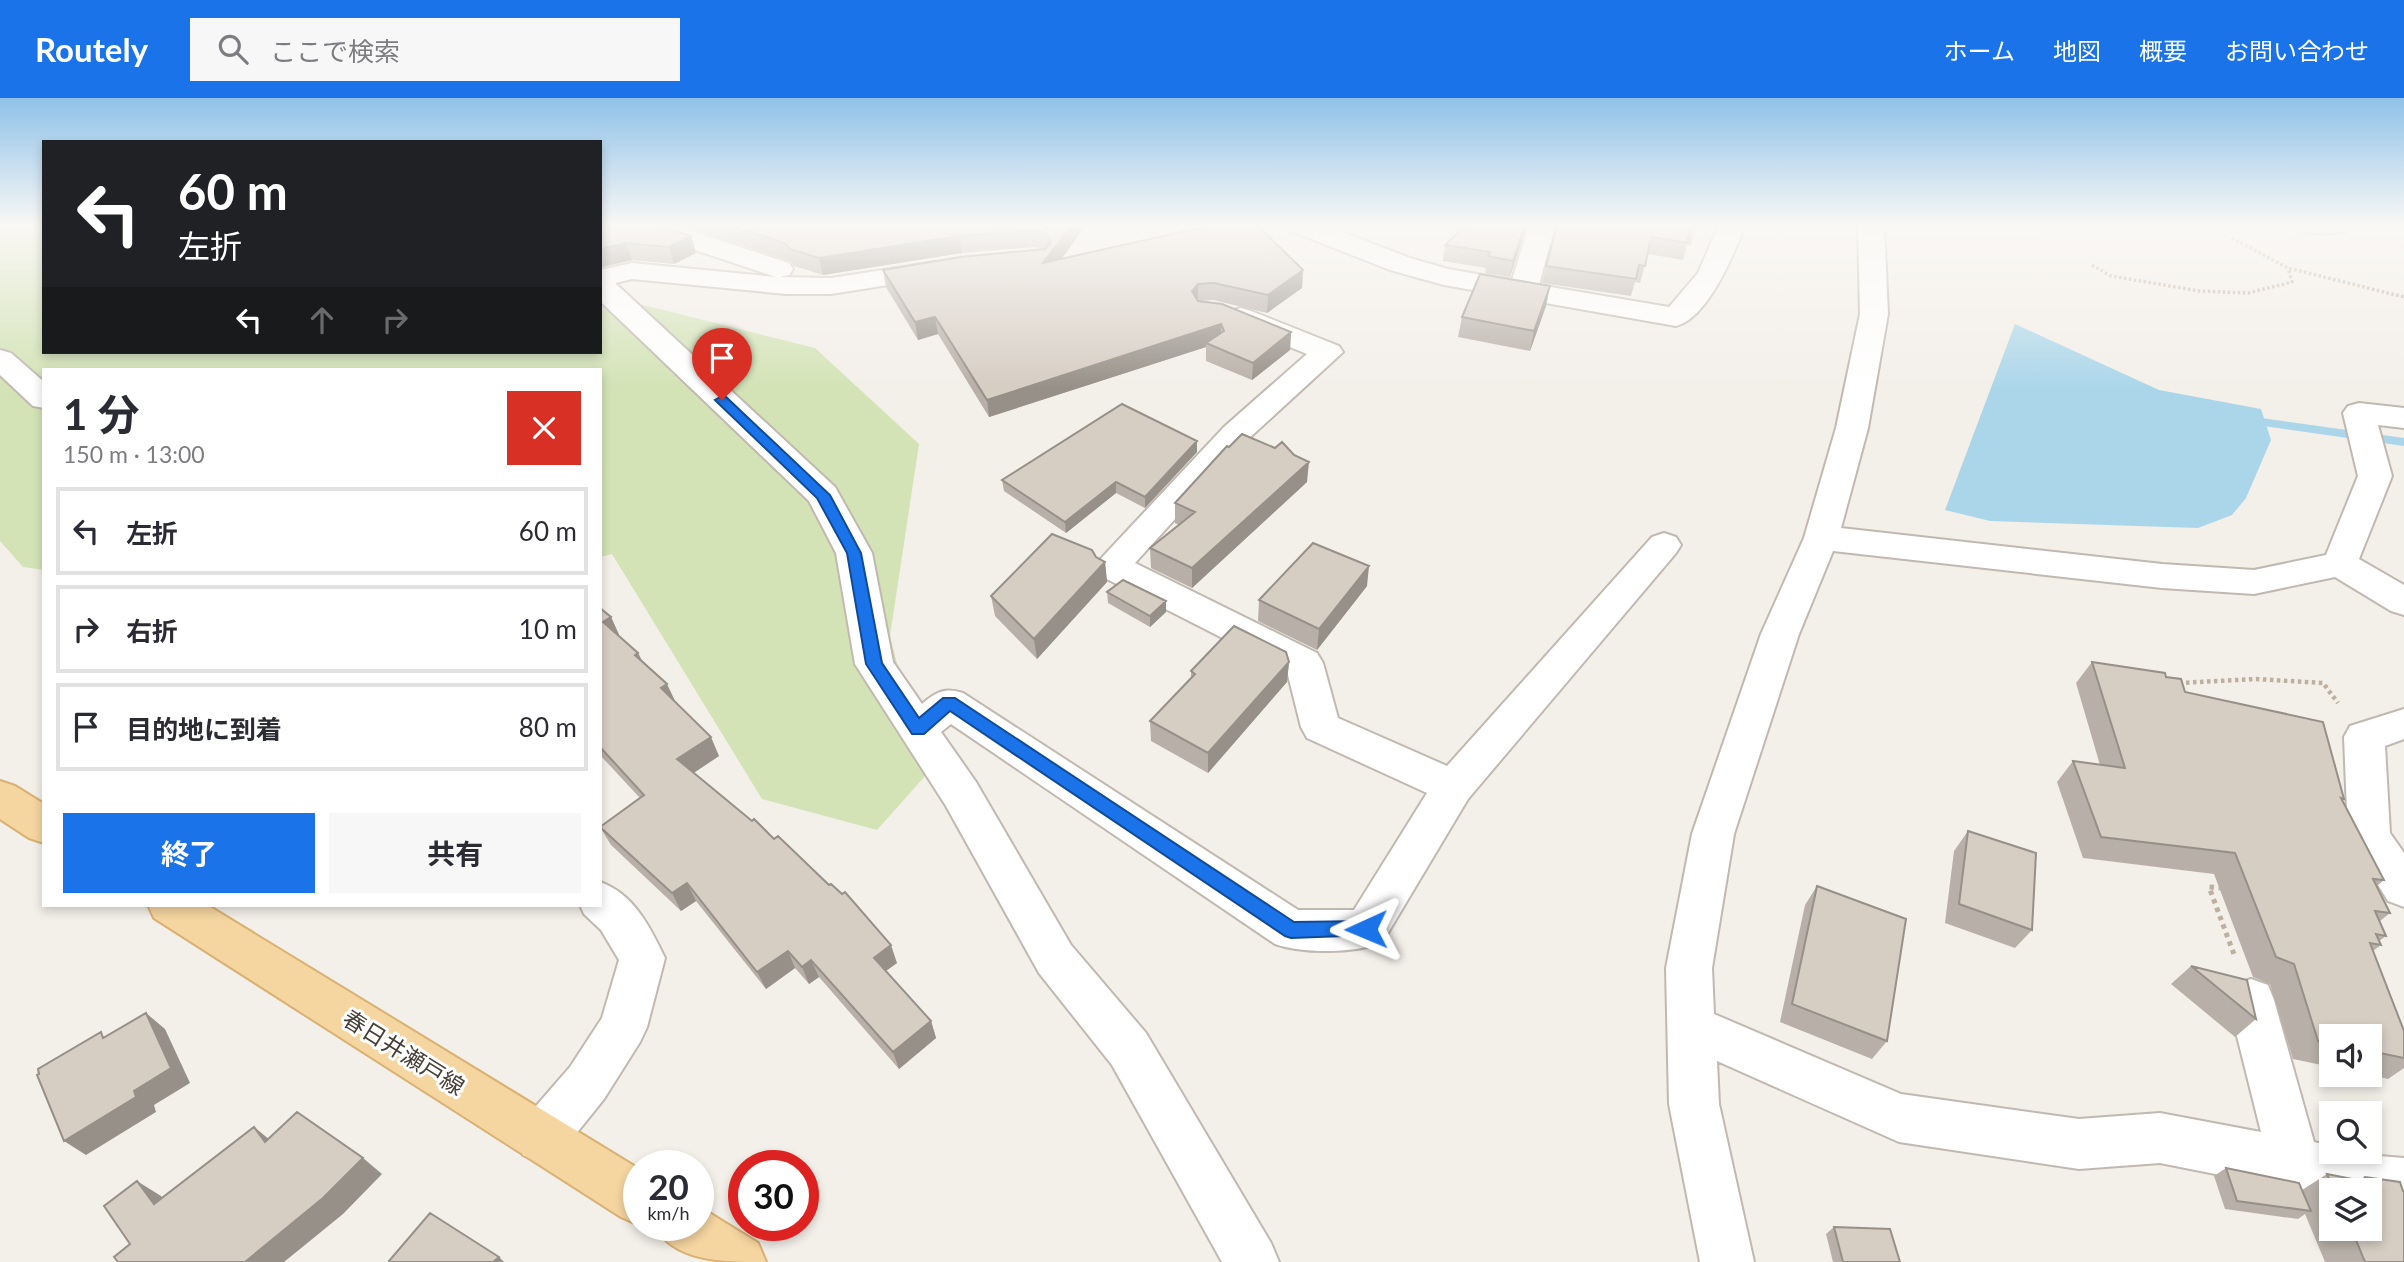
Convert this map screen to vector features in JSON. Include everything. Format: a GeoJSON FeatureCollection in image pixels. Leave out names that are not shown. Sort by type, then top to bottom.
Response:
{"type":"FeatureCollection","features":[{"type":"Feature","properties":{"kind":"main road"},"geometry":{"type":"LineString","coordinates":[[0,798],[42,825]]}},
{"type":"Feature","properties":{"kind":"main road","name":"春日井瀬戸線"},"geometry":{"type":"LineString","coordinates":[[173,907],[623,1189]]}},
{"type":"Feature","properties":{"kind":"main road"},"geometry":{"type":"LineString","coordinates":[[706,1241],[739,1262]]}},
{"type":"Feature","properties":{"kind":"street"},"geometry":{"type":"LineString","coordinates":[[717,279],[786,286],[831,286],[878,279]]}},
{"type":"Feature","properties":{"kind":"street"},"geometry":{"type":"LineString","coordinates":[[811,279],[831,286]]}},
{"type":"Feature","properties":{"kind":"street"},"geometry":{"type":"LineString","coordinates":[[1458,279],[1676,317],[1707,279]]}},
{"type":"Feature","properties":{"kind":"street"},"geometry":{"type":"LineString","coordinates":[[1523,290],[1526,279]]}},
{"type":"Feature","properties":{"kind":"street"},"geometry":{"type":"LineString","coordinates":[[1727,1262],[1694,1104],[1689,968],[1713,834],[1780,634],[1821,538],[1852,428],[1874,314],[1873,279]]}},
{"type":"Feature","properties":{"kind":"street"},"geometry":{"type":"LineString","coordinates":[[602,287],[823,495],[854,553],[874,664],[961,794],[1055,959],[1129,1049],[1252,1262]]}},
{"type":"Feature","properties":{"kind":"street"},"geometry":{"type":"LineString","coordinates":[[1208,310],[1227,311],[1328,352],[1235,434],[1112,566],[1304,663],[1321,727],[1452,787]]}},
{"type":"Feature","properties":{"kind":"street"},"geometry":{"type":"LineString","coordinates":[[0,359],[42,397]]}},
{"type":"Feature","properties":{"kind":"street"},"geometry":{"type":"LineString","coordinates":[[2340,564],[2375,477],[2359,413],[2404,418]]}},
{"type":"Feature","properties":{"kind":"street"},"geometry":{"type":"LineString","coordinates":[[1821,538],[2162,576],[2254,582],[2340,564],[2404,602]]}},
{"type":"Feature","properties":{"kind":"street"},"geometry":{"type":"LineString","coordinates":[[918,729],[949,703],[1291,930],[1366,929],[1452,787],[1664,545]]}},
{"type":"Feature","properties":{"kind":"street"},"geometry":{"type":"LineString","coordinates":[[2404,724],[2364,737],[2369,837],[2404,888]]}},
{"type":"Feature","properties":{"kind":"street"},"geometry":{"type":"LineString","coordinates":[[541,1138],[587,1083],[623,1027],[642,958],[617,916],[602,903]]}},
{"type":"Feature","properties":{"kind":"street"},"geometry":{"type":"LineString","coordinates":[[2251,1000],[2294,1163]]}},
{"type":"Feature","properties":{"kind":"street"},"geometry":{"type":"LineString","coordinates":[[1691,1027],[1899,1118],[2079,1144],[2160,1138],[2294,1163],[2374,1182],[2404,1184]]}},
{"type":"Feature","properties":{"kind":"path"},"geometry":{"type":"LineString","coordinates":[[2130,279],[2199,291],[2248,293],[2292,282],[2291,279]]}},
{"type":"Feature","properties":{"kind":"path"},"geometry":{"type":"LineString","coordinates":[[2333,279],[2404,297]]}},
{"type":"Feature","properties":{"kind":"path"},"geometry":{"type":"LineString","coordinates":[[2179,683],[2256,679],[2323,683],[2364,737]]}},
{"type":"Feature","properties":{"kind":"path"},"geometry":{"type":"LineString","coordinates":[[2237,890],[2209,887],[2251,1000]]}},
{"type":"Feature","properties":{"kind":"green space"},"geometry":{"type":"Polygon","coordinates":[[[0,279],[42,279],[42,354],[602,354],[602,295],[815,348],[919,444],[890,636],[926,775],[877,830],[762,799],[612,554],[602,556],[602,368],[42,368],[42,570],[23,567],[0,541],[0,279]]]}},
{"type":"Feature","properties":{"kind":"water"},"geometry":{"type":"Polygon","coordinates":[[[2015,324],[2159,390],[2261,409],[2271,440],[2246,498],[2232,515],[2198,528],[1990,521],[1945,510],[2015,324]]]}},
{"type":"Feature","properties":{"kind":"building"},"geometry":{"type":"Polygon","coordinates":[[[889,279],[1290,279],[1268,295],[1214,283],[1198,284],[1192,291],[1198,301],[1222,304],[1291,332],[1253,363],[1206,343],[1224,331],[1221,324],[987,400],[935,317],[915,322],[889,279]]]}},
{"type":"Feature","properties":{"kind":"building"},"geometry":{"type":"Polygon","coordinates":[[[1478,279],[1511,279],[1550,286],[1534,331],[1462,317],[1478,279]]]}},
{"type":"Feature","properties":{"kind":"building"},"geometry":{"type":"Polygon","coordinates":[[[1122,404],[1197,441],[1145,497],[1116,482],[1065,522],[1002,480],[1122,404]]]}},
{"type":"Feature","properties":{"kind":"building"},"geometry":{"type":"Polygon","coordinates":[[[1242,434],[1275,448],[1282,442],[1294,455],[1309,462],[1192,568],[1150,548],[1195,512],[1175,503],[1227,446],[1242,434]]]}},
{"type":"Feature","properties":{"kind":"building"},"geometry":{"type":"Polygon","coordinates":[[[1052,534],[1092,550],[1096,557],[1105,562],[1034,639],[991,596],[1052,534]]]}},
{"type":"Feature","properties":{"kind":"building"},"geometry":{"type":"Polygon","coordinates":[[[1313,543],[1369,566],[1319,629],[1259,600],[1313,543]]]}},
{"type":"Feature","properties":{"kind":"building"},"geometry":{"type":"Polygon","coordinates":[[[1123,580],[1166,601],[1150,616],[1107,592],[1123,580]]]}},
{"type":"Feature","properties":{"kind":"building"},"geometry":{"type":"Polygon","coordinates":[[[602,610],[611,617],[603,622],[638,653],[635,655],[667,684],[661,688],[711,737],[677,759],[752,821],[754,819],[774,839],[778,836],[829,885],[842,894],[845,892],[891,945],[874,958],[931,1021],[893,1052],[811,960],[802,967],[788,951],[757,972],[687,883],[672,893],[602,829],[602,826],[644,795],[602,749],[602,610]]]}},
{"type":"Feature","properties":{"kind":"building"},"geometry":{"type":"Polygon","coordinates":[[[1234,626],[1286,652],[1289,662],[1208,753],[1150,721],[1195,674],[1191,671],[1234,626]]]}},
{"type":"Feature","properties":{"kind":"building"},"geometry":{"type":"Polygon","coordinates":[[[2092,662],[2165,673],[2166,677],[2181,679],[2185,692],[2323,722],[2344,799],[2341,798],[2384,880],[2373,879],[2390,913],[2375,911],[2386,936],[2376,934],[2381,945],[2370,943],[2404,1031],[2404,1058],[2382,1053],[2382,1024],[2319,1024],[2318,1041],[2294,964],[2276,957],[2235,853],[2101,837],[2073,761],[2125,768],[2092,662]]]}},
{"type":"Feature","properties":{"kind":"building"},"geometry":{"type":"Polygon","coordinates":[[[1968,831],[2036,853],[2032,930],[1959,904],[1968,831]]]}},
{"type":"Feature","properties":{"kind":"building"},"geometry":{"type":"Polygon","coordinates":[[[1817,886],[1906,919],[1887,1041],[1792,1004],[1817,886]]]}},
{"type":"Feature","properties":{"kind":"building"},"geometry":{"type":"Polygon","coordinates":[[[2191,966],[2247,980],[2256,1019],[2191,966]]]}},
{"type":"Feature","properties":{"kind":"building"},"geometry":{"type":"Polygon","coordinates":[[[146,1013],[171,1068],[134,1091],[136,1097],[64,1141],[37,1075],[38,1069],[101,1032],[103,1038],[146,1013]]]}},
{"type":"Feature","properties":{"kind":"building"},"geometry":{"type":"Polygon","coordinates":[[[297,1112],[363,1158],[323,1198],[245,1262],[118,1262],[114,1257],[130,1244],[104,1206],[137,1181],[154,1204],[254,1127],[265,1142],[297,1112]]]}},
{"type":"Feature","properties":{"kind":"building"},"geometry":{"type":"Polygon","coordinates":[[[2226,1168],[2299,1183],[2311,1211],[2237,1201],[2226,1168]]]}},
{"type":"Feature","properties":{"kind":"building"},"geometry":{"type":"Polygon","coordinates":[[[2327,1174],[2347,1178],[2329,1178],[2327,1174]]]}},
{"type":"Feature","properties":{"kind":"building"},"geometry":{"type":"Polygon","coordinates":[[[2382,1179],[2400,1182],[2404,1191],[2404,1262],[2365,1262],[2356,1241],[2382,1241],[2382,1179]]]}},
{"type":"Feature","properties":{"kind":"building"},"geometry":{"type":"Polygon","coordinates":[[[430,1213],[499,1257],[493,1262],[390,1262],[430,1213]]]}},
{"type":"Feature","properties":{"kind":"building"},"geometry":{"type":"Polygon","coordinates":[[[1834,1227],[1890,1229],[1900,1262],[1843,1262],[1834,1227]]]}},
{"type":"Feature","properties":{"kind":"waterway"},"geometry":{"type":"LineString","coordinates":[[2247,420],[2404,442]]}},
{"type":"Feature","properties":{"kind":"route"},"geometry":{"type":"LineString","coordinates":[[722,400],[823,495],[854,553],[874,664],[918,729],[949,703],[1291,930],[1366,929]]}}]}
